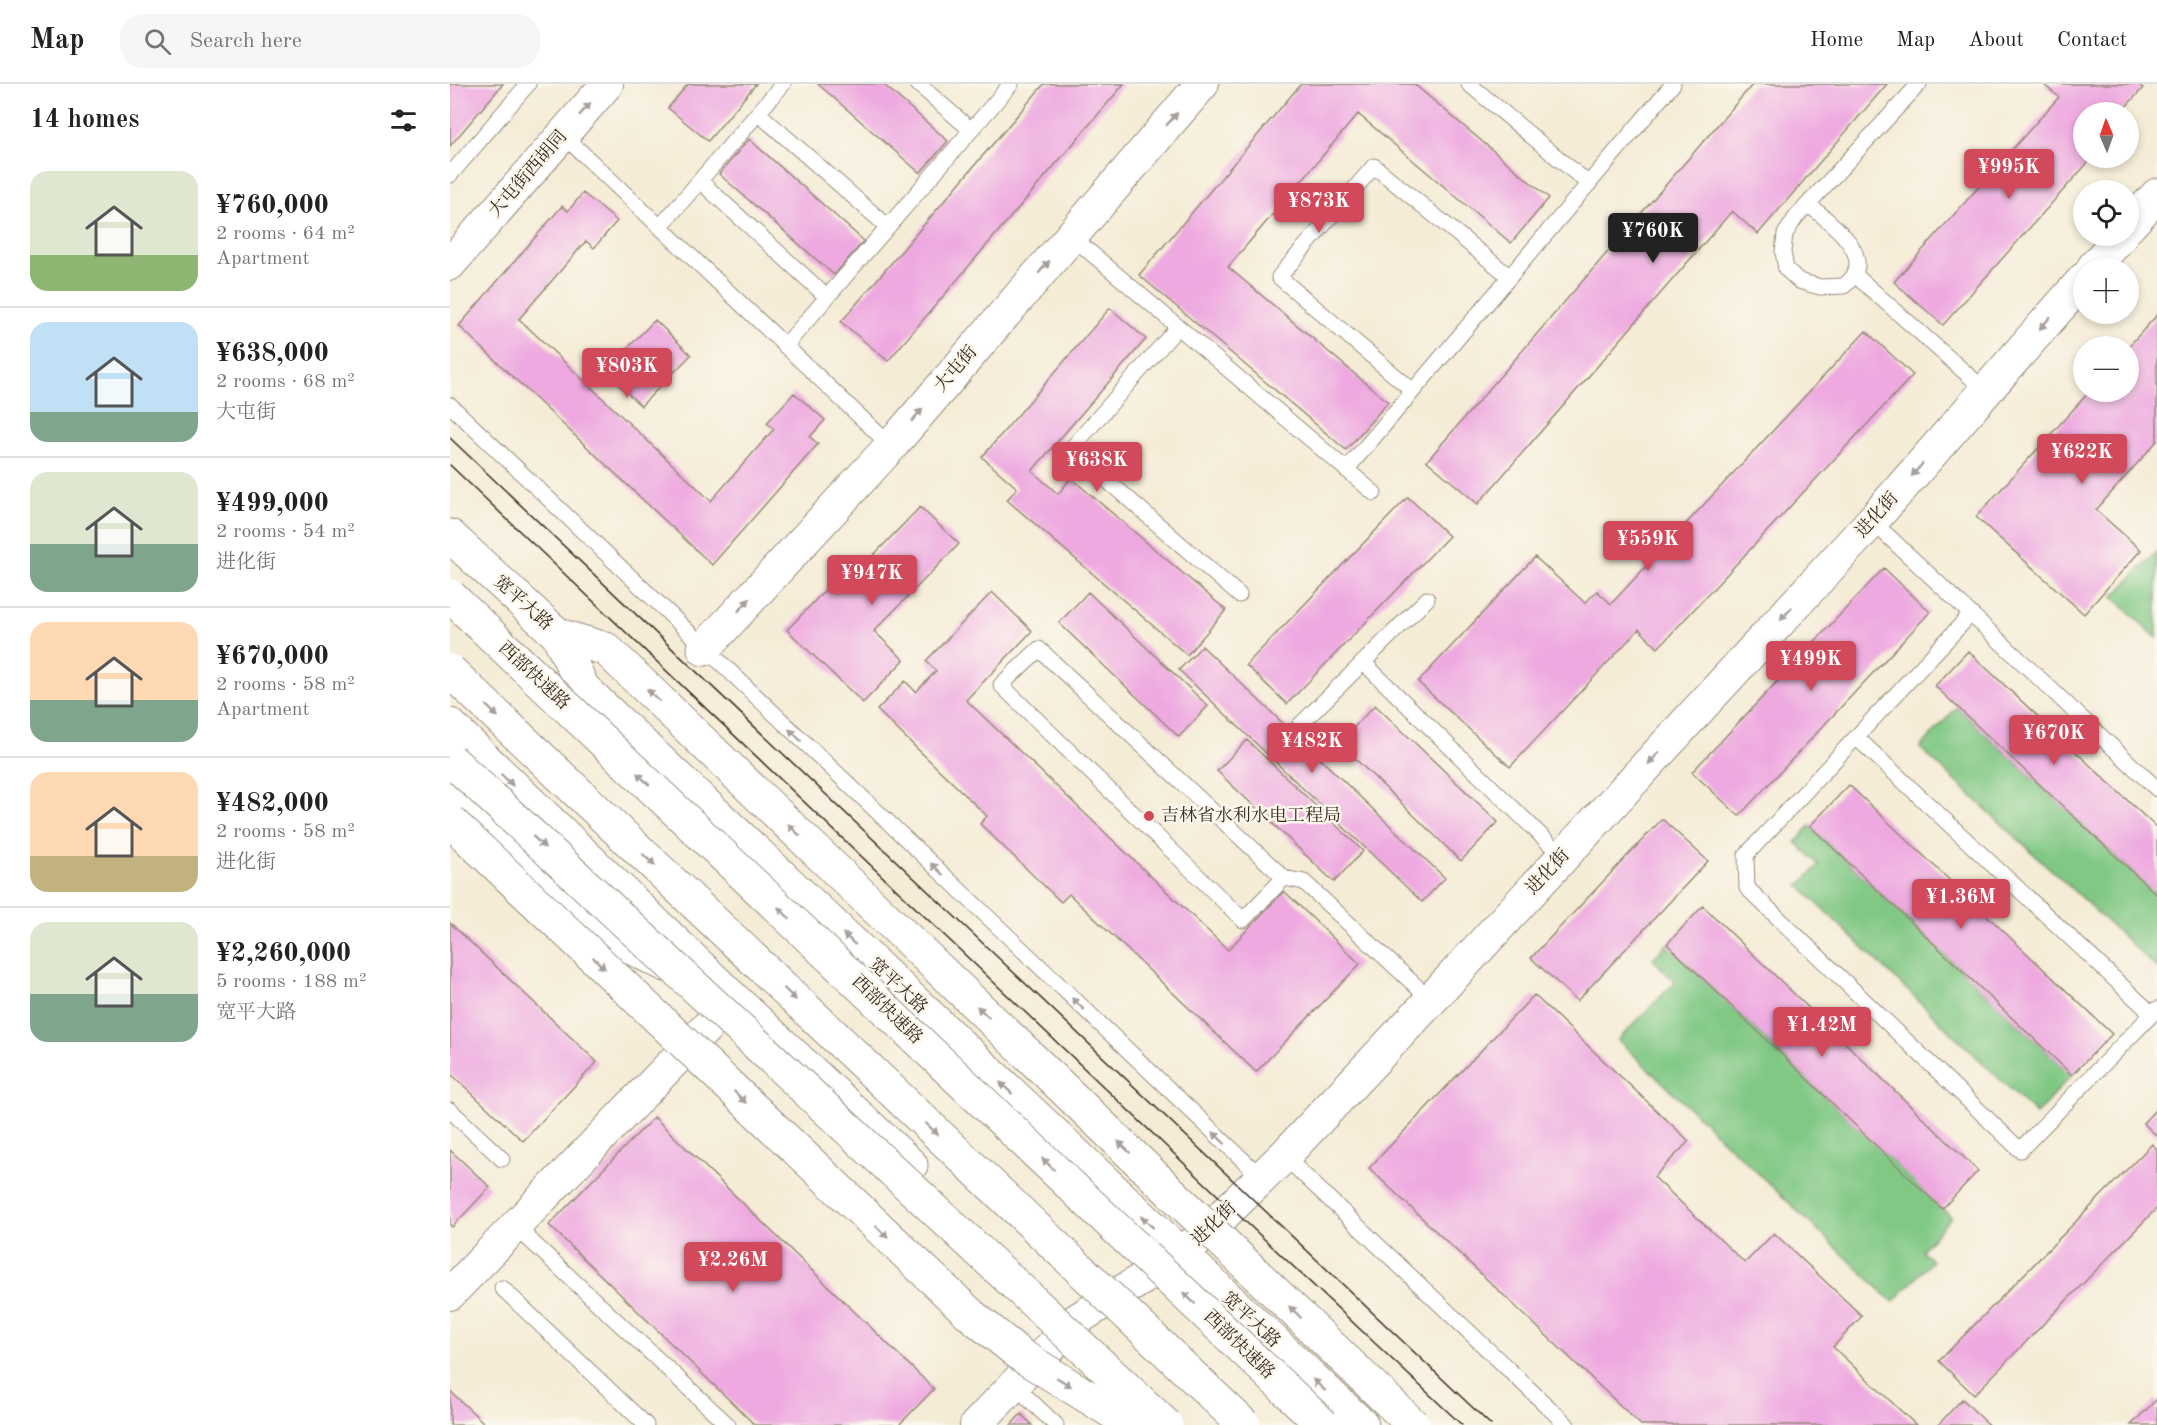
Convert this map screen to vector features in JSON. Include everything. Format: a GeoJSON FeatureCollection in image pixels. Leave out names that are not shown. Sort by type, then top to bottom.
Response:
{"type":"FeatureCollection","features":[{"type":"Feature","properties":{"kind":"main road","name":"大屯街"},"geometry":{"type":"LineString","coordinates":[[704,649],[891,446],[1202,84]]}},
{"type":"Feature","properties":{"kind":"main road"},"geometry":{"type":"LineString","coordinates":[[2139,215],[2157,195]]}},
{"type":"Feature","properties":{"kind":"main road"},"geometry":{"type":"LineString","coordinates":[[2101,258],[2112,246]]}},
{"type":"Feature","properties":{"kind":"main road","name":"进化街"},"geometry":{"type":"LineString","coordinates":[[1182,1255],[1262,1179],[1431,1000],[1872,521],[2073,292]]}},
{"type":"Feature","properties":{"kind":"main road","name":"宽平大路"},"geometry":{"type":"LineString","coordinates":[[450,536],[558,635],[583,687],[1362,1425]]}},
{"type":"Feature","properties":{"kind":"main road","name":"西部快速路"},"geometry":{"type":"LineString","coordinates":[[450,596],[1323,1425]]}},
{"type":"Feature","properties":{"kind":"main road"},"geometry":{"type":"LineString","coordinates":[[558,635],[606,649],[1413,1425]]}},
{"type":"Feature","properties":{"kind":"main road"},"geometry":{"type":"LineString","coordinates":[[450,671],[1244,1425]]}},
{"type":"Feature","properties":{"kind":"main road"},"geometry":{"type":"LineString","coordinates":[[450,725],[734,999],[1076,1320],[1176,1425]]}},
{"type":"Feature","properties":{"kind":"main road"},"geometry":{"type":"LineString","coordinates":[[450,759],[1166,1425]]}},
{"type":"Feature","properties":{"kind":"main road"},"geometry":{"type":"LineString","coordinates":[[450,795],[590,927],[734,999]]}},
{"type":"Feature","properties":{"kind":"main road"},"geometry":{"type":"LineString","coordinates":[[450,821],[971,1315],[1022,1356],[1133,1425]]}},
{"type":"Feature","properties":{"kind":"street","name":"大屯街西胡同"},"geometry":{"type":"LineString","coordinates":[[450,264],[607,84]]}},
{"type":"Feature","properties":{"kind":"street"},"geometry":{"type":"LineString","coordinates":[[450,1294],[734,999]]}},
{"type":"Feature","properties":{"kind":"street","name":"进化街"},"geometry":{"type":"LineString","coordinates":[[976,1425],[1076,1320],[1182,1255]]}},
{"type":"Feature","properties":{"kind":"lane"},"geometry":{"type":"LineString","coordinates":[[450,175],[528,84]]}},
{"type":"Feature","properties":{"kind":"lane"},"geometry":{"type":"LineString","coordinates":[[660,227],[783,84]]}},
{"type":"Feature","properties":{"kind":"lane"},"geometry":{"type":"LineString","coordinates":[[918,84],[971,130]]}},
{"type":"Feature","properties":{"kind":"lane"},"geometry":{"type":"LineString","coordinates":[[785,346],[1011,84]]}},
{"type":"Feature","properties":{"kind":"lane"},"geometry":{"type":"LineString","coordinates":[[1469,84],[1588,184]]}},
{"type":"Feature","properties":{"kind":"lane"},"geometry":{"type":"LineString","coordinates":[[1346,470],[1672,84]]}},
{"type":"Feature","properties":{"kind":"lane"},"geometry":{"type":"LineString","coordinates":[[1808,204],[1849,242],[1856,257],[1855,275],[1844,286],[1820,286],[1799,281],[1786,269],[1783,252],[1785,234],[1808,204],[1919,84]]}},
{"type":"Feature","properties":{"kind":"lane"},"geometry":{"type":"LineString","coordinates":[[758,113],[888,227]]}},
{"type":"Feature","properties":{"kind":"lane"},"geometry":{"type":"LineString","coordinates":[[563,135],[891,446]]}},
{"type":"Feature","properties":{"kind":"lane"},"geometry":{"type":"LineString","coordinates":[[1413,391],[1279,277],[1374,166],[1510,277]]}},
{"type":"Feature","properties":{"kind":"lane"},"geometry":{"type":"LineString","coordinates":[[700,180],[827,297]]}},
{"type":"Feature","properties":{"kind":"lane"},"geometry":{"type":"LineString","coordinates":[[1071,236],[1374,493]]}},
{"type":"Feature","properties":{"kind":"lane"},"geometry":{"type":"LineString","coordinates":[[1855,275],[1986,391]]}},
{"type":"Feature","properties":{"kind":"lane"},"geometry":{"type":"LineString","coordinates":[[1178,327],[1071,449],[1239,595]]}},
{"type":"Feature","properties":{"kind":"lane"},"geometry":{"type":"LineString","coordinates":[[450,405],[1262,1179]]}},
{"type":"Feature","properties":{"kind":"lane"},"geometry":{"type":"LineString","coordinates":[[1872,521],[2157,789]]}},
{"type":"Feature","properties":{"kind":"lane"},"geometry":{"type":"LineString","coordinates":[[1299,726],[1427,599]]}},
{"type":"Feature","properties":{"kind":"lane"},"geometry":{"type":"LineString","coordinates":[[1856,737],[2155,1012],[2020,1150],[1747,888],[1746,855],[1856,737],[1971,614]]}},
{"type":"Feature","properties":{"kind":"lane"},"geometry":{"type":"LineString","coordinates":[[1284,878],[1243,920],[1001,685],[1039,649],[1284,878],[1304,882],[1431,1000]]}},
{"type":"Feature","properties":{"kind":"lane"},"geometry":{"type":"LineString","coordinates":[[1363,662],[1563,857]]}},
{"type":"Feature","properties":{"kind":"lane"},"geometry":{"type":"LineString","coordinates":[[450,1110],[502,1159]]}},
{"type":"Feature","properties":{"kind":"lane"},"geometry":{"type":"LineString","coordinates":[[1284,1156],[1567,1425]]}},
{"type":"Feature","properties":{"kind":"lane"},"geometry":{"type":"LineString","coordinates":[[516,1227],[728,1425]]}},
{"type":"Feature","properties":{"kind":"lane"},"geometry":{"type":"LineString","coordinates":[[502,1288],[637,1422]]}},
{"type":"Feature","properties":{"kind":"lane"},"geometry":{"type":"LineString","coordinates":[[1014,1385],[1056,1425]]}},
{"type":"Feature","properties":{"kind":"green space"},"geometry":{"type":"Polygon","coordinates":[[[2157,551],[2157,638],[2113,597],[2157,551]]]}},
{"type":"Feature","properties":{"kind":"green space"},"geometry":{"type":"Polygon","coordinates":[[[1957,707],[2157,895],[2157,968],[1920,748],[1957,707]]]}},
{"type":"Feature","properties":{"kind":"green space"},"geometry":{"type":"Polygon","coordinates":[[[1810,826],[2072,1075],[2036,1114],[1799,886],[1819,865],[1796,842],[1810,826]]]}},
{"type":"Feature","properties":{"kind":"green space"},"geometry":{"type":"Polygon","coordinates":[[[1667,944],[1951,1217],[1922,1250],[1932,1261],[1893,1302],[1618,1040],[1675,982],[1653,959],[1667,944]]]}},
{"type":"Feature","properties":{"kind":"building"},"geometry":{"type":"Polygon","coordinates":[[[450,84],[503,84],[450,146],[450,84]]]}},
{"type":"Feature","properties":{"kind":"building"},"geometry":{"type":"Polygon","coordinates":[[[688,84],[756,84],[708,141],[668,108],[688,84]]]}},
{"type":"Feature","properties":{"kind":"building"},"geometry":{"type":"Polygon","coordinates":[[[818,84],[883,84],[948,141],[920,173],[818,84]]]}},
{"type":"Feature","properties":{"kind":"building"},"geometry":{"type":"Polygon","coordinates":[[[1044,84],[1124,84],[888,361],[841,322],[1044,84]]]}},
{"type":"Feature","properties":{"kind":"building"},"geometry":{"type":"Polygon","coordinates":[[[1301,84],[1414,84],[1549,198],[1511,243],[1358,114],[1228,267],[1388,402],[1346,450],[1139,275],[1301,84]]]}},
{"type":"Feature","properties":{"kind":"building"},"geometry":{"type":"Polygon","coordinates":[[[1753,84],[1887,84],[1758,234],[1732,211],[1478,504],[1427,461],[1753,84]]]}},
{"type":"Feature","properties":{"kind":"building"},"geometry":{"type":"Polygon","coordinates":[[[2043,84],[2138,84],[2143,88],[2130,102],[2073,102],[2073,168],[2083,168],[1943,325],[1894,282],[2059,97],[2043,84]]]}},
{"type":"Feature","properties":{"kind":"building"},"geometry":{"type":"Polygon","coordinates":[[[749,139],[864,241],[834,275],[719,174],[749,139]]]}},
{"type":"Feature","properties":{"kind":"building"},"geometry":{"type":"Polygon","coordinates":[[[583,193],[617,221],[594,248],[586,241],[519,319],[711,501],[774,429],[767,423],[794,393],[825,420],[810,437],[818,444],[712,565],[459,326],[562,206],[568,211],[583,193]]]}},
{"type":"Feature","properties":{"kind":"building"},"geometry":{"type":"Polygon","coordinates":[[[1110,308],[1146,339],[1032,471],[1058,494],[1071,478],[1226,610],[1187,655],[1007,500],[1017,488],[982,457],[1110,308]]]}},
{"type":"Feature","properties":{"kind":"building"},"geometry":{"type":"Polygon","coordinates":[[[2157,315],[2157,441],[2096,510],[2141,550],[2084,614],[1976,517],[2080,402],[2139,402],[2138,336],[2157,315]]]}},
{"type":"Feature","properties":{"kind":"building"},"geometry":{"type":"Polygon","coordinates":[[[655,320],[691,355],[641,406],[605,371],[655,320]]]}},
{"type":"Feature","properties":{"kind":"building"},"geometry":{"type":"Polygon","coordinates":[[[1866,331],[1913,375],[1658,648],[1639,629],[1510,767],[1418,682],[1535,557],[1585,603],[1597,591],[1611,604],[1866,331]]]}},
{"type":"Feature","properties":{"kind":"building"},"geometry":{"type":"Polygon","coordinates":[[[1408,497],[1449,536],[1287,704],[1246,665],[1408,497]]]}},
{"type":"Feature","properties":{"kind":"building"},"geometry":{"type":"Polygon","coordinates":[[[920,507],[959,544],[874,631],[904,660],[863,703],[787,630],[828,587],[836,594],[920,507]]]}},
{"type":"Feature","properties":{"kind":"building"},"geometry":{"type":"Polygon","coordinates":[[[1884,568],[1930,612],[1739,816],[1692,772],[1884,568]]]}},
{"type":"Feature","properties":{"kind":"building"},"geometry":{"type":"Polygon","coordinates":[[[992,592],[1032,631],[966,700],[1228,950],[1284,891],[1360,964],[1256,1072],[1069,894],[1061,902],[980,824],[987,816],[877,710],[905,681],[916,692],[936,671],[926,661],[992,592]]]}},
{"type":"Feature","properties":{"kind":"building"},"geometry":{"type":"Polygon","coordinates":[[[1088,592],[1208,706],[1179,737],[1059,623],[1088,592]]]}},
{"type":"Feature","properties":{"kind":"building"},"geometry":{"type":"Polygon","coordinates":[[[1202,646],[1445,878],[1422,902],[1179,670],[1202,646]]]}},
{"type":"Feature","properties":{"kind":"building"},"geometry":{"type":"Polygon","coordinates":[[[1968,651],[2157,828],[2157,895],[1935,686],[1968,651]]]}},
{"type":"Feature","properties":{"kind":"building"},"geometry":{"type":"Polygon","coordinates":[[[1375,705],[1498,822],[1461,861],[1339,743],[1375,705]]]}},
{"type":"Feature","properties":{"kind":"building"},"geometry":{"type":"Polygon","coordinates":[[[1247,740],[1363,851],[1334,882],[1217,771],[1247,740]]]}},
{"type":"Feature","properties":{"kind":"building"},"geometry":{"type":"Polygon","coordinates":[[[1849,785],[2112,1034],[2072,1075],[1810,826],[1849,785]]]}},
{"type":"Feature","properties":{"kind":"building"},"geometry":{"type":"Polygon","coordinates":[[[1662,819],[1708,861],[1577,1001],[1531,958],[1662,819]]]}},
{"type":"Feature","properties":{"kind":"building"},"geometry":{"type":"Polygon","coordinates":[[[1703,906],[1978,1171],[1942,1209],[1667,944],[1703,906]]]}},
{"type":"Feature","properties":{"kind":"building"},"geometry":{"type":"Polygon","coordinates":[[[450,923],[597,1062],[523,1141],[450,1073],[450,923]]]}},
{"type":"Feature","properties":{"kind":"building"},"geometry":{"type":"Polygon","coordinates":[[[1534,995],[1689,1141],[1654,1177],[1745,1263],[1774,1233],[1862,1316],[1833,1347],[1916,1425],[1641,1425],[1369,1168],[1534,995]]]}},
{"type":"Feature","properties":{"kind":"building"},"geometry":{"type":"Polygon","coordinates":[[[2157,1108],[2157,1136],[2143,1123],[2157,1108]]]}},
{"type":"Feature","properties":{"kind":"building"},"geometry":{"type":"Polygon","coordinates":[[[654,1117],[934,1389],[899,1425],[755,1425],[549,1225],[654,1117]]]}},
{"type":"Feature","properties":{"kind":"building"},"geometry":{"type":"Polygon","coordinates":[[[2152,1144],[2157,1149],[2157,1208],[1974,1395],[1939,1361],[2152,1144]]]}},
{"type":"Feature","properties":{"kind":"building"},"geometry":{"type":"Polygon","coordinates":[[[450,1150],[490,1187],[452,1227],[450,1225],[450,1150]]]}},
{"type":"Feature","properties":{"kind":"building"},"geometry":{"type":"Polygon","coordinates":[[[450,1391],[486,1425],[450,1425],[450,1391]]]}},
{"type":"Feature","properties":{"kind":"building"},"geometry":{"type":"Polygon","coordinates":[[[1962,1399],[1989,1425],[1938,1425],[1962,1399]]]}},
{"type":"Feature","properties":{"kind":"building"},"geometry":{"type":"Polygon","coordinates":[[[2157,1399],[2157,1425],[2131,1425],[2157,1399]]]}},
{"type":"Feature","properties":{"kind":"building"},"geometry":{"type":"Polygon","coordinates":[[[1021,1414],[1032,1425],[1011,1425],[1021,1414]]]}},
{"type":"Feature","properties":{"kind":"tram line"},"geometry":{"type":"LineString","coordinates":[[450,438],[1491,1425]]}},
{"type":"Feature","properties":{"kind":"tram line"},"geometry":{"type":"LineString","coordinates":[[450,465],[1462,1425]]}},
{"type":"Feature","properties":{"kind":"place","name":"吉林省水利水电工程局"},"geometry":{"type":"Point","coordinates":[1149,816]}}]}
